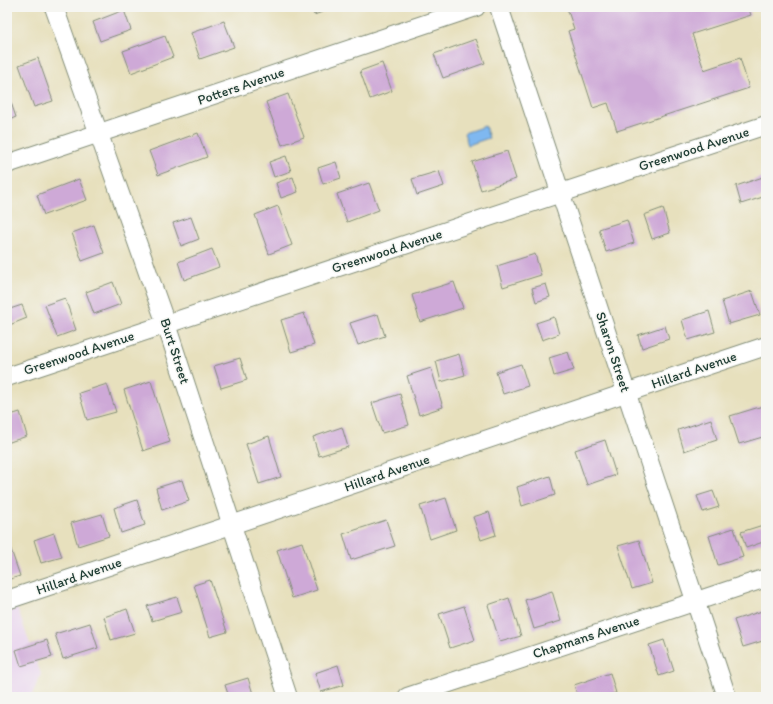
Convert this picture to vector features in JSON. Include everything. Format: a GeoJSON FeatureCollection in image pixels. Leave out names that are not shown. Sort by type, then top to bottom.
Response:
{"type":"FeatureCollection","features":[{"type":"Feature","properties":{"kind":"street","name":"Burt Street"},"geometry":{"type":"LineString","coordinates":[[54,7],[166,324],[288,697]]}},
{"type":"Feature","properties":{"kind":"street","name":"Potters Avenue"},"geometry":{"type":"LineString","coordinates":[[7,164],[476,7]]}},
{"type":"Feature","properties":{"kind":"street","name":"Sharon Street"},"geometry":{"type":"LineString","coordinates":[[499,7],[727,697]]}},
{"type":"Feature","properties":{"kind":"street","name":"Greenwood Avenue"},"geometry":{"type":"LineString","coordinates":[[7,377],[766,125]]}},
{"type":"Feature","properties":{"kind":"street","name":"Hillard Avenue"},"geometry":{"type":"LineString","coordinates":[[7,600],[766,346]]}},
{"type":"Feature","properties":{"kind":"street","name":"Chapmans Avenue"},"geometry":{"type":"LineString","coordinates":[[407,697],[766,578]]}},
{"type":"Feature","properties":{"kind":"shaded area"},"geometry":{"type":"Polygon","coordinates":[[[7,605],[16,605],[41,674],[31,697],[7,697],[7,605]]]}},
{"type":"Feature","properties":{"kind":"water"},"geometry":{"type":"Polygon","coordinates":[[[485,126],[489,138],[468,145],[464,133],[485,126]]]}},
{"type":"Feature","properties":{"kind":"building"},"geometry":{"type":"Polygon","coordinates":[[[311,7],[336,7],[314,15],[311,7]]]}},
{"type":"Feature","properties":{"kind":"building"},"geometry":{"type":"Polygon","coordinates":[[[748,7],[751,15],[692,34],[704,70],[740,58],[749,88],[617,131],[608,103],[593,108],[568,31],[574,29],[567,8],[748,7]]]}},
{"type":"Feature","properties":{"kind":"building"},"geometry":{"type":"Polygon","coordinates":[[[124,10],[131,30],[100,41],[93,22],[124,10]]]}},
{"type":"Feature","properties":{"kind":"building"},"geometry":{"type":"Polygon","coordinates":[[[224,21],[234,47],[200,59],[191,33],[224,21]]]}},
{"type":"Feature","properties":{"kind":"building"},"geometry":{"type":"Polygon","coordinates":[[[165,36],[173,57],[131,73],[123,51],[165,36]]]}},
{"type":"Feature","properties":{"kind":"building"},"geometry":{"type":"Polygon","coordinates":[[[476,39],[485,63],[443,78],[434,54],[476,39]]]}},
{"type":"Feature","properties":{"kind":"building"},"geometry":{"type":"Polygon","coordinates":[[[38,58],[53,101],[34,107],[19,65],[38,58]]]}},
{"type":"Feature","properties":{"kind":"building"},"geometry":{"type":"Polygon","coordinates":[[[382,63],[392,91],[370,99],[360,71],[382,63]]]}},
{"type":"Feature","properties":{"kind":"building"},"geometry":{"type":"Polygon","coordinates":[[[288,94],[304,137],[282,145],[266,102],[288,94]]]}},
{"type":"Feature","properties":{"kind":"building"},"geometry":{"type":"Polygon","coordinates":[[[10,100],[16,117],[7,121],[7,101],[10,100]]]}},
{"type":"Feature","properties":{"kind":"building"},"geometry":{"type":"Polygon","coordinates":[[[198,133],[207,157],[158,175],[149,151],[198,133]]]}},
{"type":"Feature","properties":{"kind":"building"},"geometry":{"type":"Polygon","coordinates":[[[507,151],[516,179],[481,190],[472,162],[507,151]]]}},
{"type":"Feature","properties":{"kind":"building"},"geometry":{"type":"Polygon","coordinates":[[[286,156],[291,171],[274,177],[269,162],[286,156]]]}},
{"type":"Feature","properties":{"kind":"building"},"geometry":{"type":"Polygon","coordinates":[[[336,162],[341,178],[323,184],[318,168],[336,162]]]}},
{"type":"Feature","properties":{"kind":"building"},"geometry":{"type":"Polygon","coordinates":[[[439,171],[444,186],[417,195],[412,179],[439,171]]]}},
{"type":"Feature","properties":{"kind":"building"},"geometry":{"type":"Polygon","coordinates":[[[293,177],[298,192],[281,198],[276,183],[293,177]]]}},
{"type":"Feature","properties":{"kind":"building"},"geometry":{"type":"Polygon","coordinates":[[[763,177],[766,188],[766,196],[741,204],[736,186],[763,177]]]}},
{"type":"Feature","properties":{"kind":"building"},"geometry":{"type":"Polygon","coordinates":[[[79,179],[87,200],[44,215],[37,195],[79,179]]]}},
{"type":"Feature","properties":{"kind":"building"},"geometry":{"type":"Polygon","coordinates":[[[369,183],[379,210],[347,222],[337,194],[369,183]]]}},
{"type":"Feature","properties":{"kind":"building"},"geometry":{"type":"Polygon","coordinates":[[[278,206],[292,245],[269,254],[255,215],[278,206]]]}},
{"type":"Feature","properties":{"kind":"building"},"geometry":{"type":"Polygon","coordinates":[[[663,208],[670,233],[652,239],[644,215],[663,208]]]}},
{"type":"Feature","properties":{"kind":"building"},"geometry":{"type":"Polygon","coordinates":[[[191,217],[199,239],[181,246],[173,223],[191,217]]]}},
{"type":"Feature","properties":{"kind":"building"},"geometry":{"type":"Polygon","coordinates":[[[627,220],[634,243],[606,252],[599,229],[627,220]]]}},
{"type":"Feature","properties":{"kind":"building"},"geometry":{"type":"Polygon","coordinates":[[[94,225],[104,253],[82,261],[72,233],[94,225]]]}},
{"type":"Feature","properties":{"kind":"building"},"geometry":{"type":"Polygon","coordinates":[[[212,249],[219,267],[184,280],[178,262],[212,249]]]}},
{"type":"Feature","properties":{"kind":"building"},"geometry":{"type":"Polygon","coordinates":[[[535,254],[541,275],[503,287],[497,266],[535,254]]]}},
{"type":"Feature","properties":{"kind":"building"},"geometry":{"type":"Polygon","coordinates":[[[113,282],[121,304],[94,314],[86,292],[113,282]]]}},
{"type":"Feature","properties":{"kind":"building"},"geometry":{"type":"Polygon","coordinates":[[[454,282],[463,308],[420,322],[412,295],[454,282]]]}},
{"type":"Feature","properties":{"kind":"building"},"geometry":{"type":"Polygon","coordinates":[[[546,284],[550,297],[536,302],[532,288],[546,284]]]}},
{"type":"Feature","properties":{"kind":"building"},"geometry":{"type":"Polygon","coordinates":[[[752,291],[760,315],[729,324],[722,301],[752,291]]]}},
{"type":"Feature","properties":{"kind":"building"},"geometry":{"type":"Polygon","coordinates":[[[65,298],[76,330],[57,337],[45,305],[65,298]]]}},
{"type":"Feature","properties":{"kind":"building"},"geometry":{"type":"Polygon","coordinates":[[[22,305],[27,318],[7,326],[7,310],[22,305]]]}},
{"type":"Feature","properties":{"kind":"building"},"geometry":{"type":"Polygon","coordinates":[[[709,311],[715,332],[688,340],[682,320],[709,311]]]}},
{"type":"Feature","properties":{"kind":"building"},"geometry":{"type":"Polygon","coordinates":[[[304,313],[314,345],[291,352],[281,320],[304,313]]]}},
{"type":"Feature","properties":{"kind":"building"},"geometry":{"type":"Polygon","coordinates":[[[378,314],[385,336],[358,345],[350,323],[378,314]]]}},
{"type":"Feature","properties":{"kind":"building"},"geometry":{"type":"Polygon","coordinates":[[[554,317],[559,334],[542,340],[536,323],[554,317]]]}},
{"type":"Feature","properties":{"kind":"building"},"geometry":{"type":"Polygon","coordinates":[[[665,326],[669,339],[642,348],[638,335],[665,326]]]}},
{"type":"Feature","properties":{"kind":"building"},"geometry":{"type":"Polygon","coordinates":[[[568,352],[574,370],[554,376],[549,358],[568,352]]]}},
{"type":"Feature","properties":{"kind":"building"},"geometry":{"type":"Polygon","coordinates":[[[459,354],[465,375],[441,382],[436,361],[459,354]]]}},
{"type":"Feature","properties":{"kind":"building"},"geometry":{"type":"Polygon","coordinates":[[[240,358],[247,380],[221,388],[214,366],[240,358]]]}},
{"type":"Feature","properties":{"kind":"building"},"geometry":{"type":"Polygon","coordinates":[[[521,364],[528,386],[503,394],[496,372],[521,364]]]}},
{"type":"Feature","properties":{"kind":"building"},"geometry":{"type":"Polygon","coordinates":[[[431,368],[443,407],[419,415],[407,376],[431,368]]]}},
{"type":"Feature","properties":{"kind":"building"},"geometry":{"type":"Polygon","coordinates":[[[151,381],[170,442],[143,451],[124,390],[151,381]]]}},
{"type":"Feature","properties":{"kind":"building"},"geometry":{"type":"Polygon","coordinates":[[[107,384],[116,412],[87,420],[79,393],[107,384]]]}},
{"type":"Feature","properties":{"kind":"building"},"geometry":{"type":"Polygon","coordinates":[[[400,394],[409,425],[382,433],[372,403],[400,394]]]}},
{"type":"Feature","properties":{"kind":"building"},"geometry":{"type":"Polygon","coordinates":[[[766,405],[766,436],[739,444],[730,416],[766,405]]]}},
{"type":"Feature","properties":{"kind":"building"},"geometry":{"type":"Polygon","coordinates":[[[20,412],[27,436],[7,443],[7,416],[20,412]]]}},
{"type":"Feature","properties":{"kind":"building"},"geometry":{"type":"Polygon","coordinates":[[[711,419],[717,440],[684,451],[678,430],[711,419]]]}},
{"type":"Feature","properties":{"kind":"building"},"geometry":{"type":"Polygon","coordinates":[[[342,427],[348,447],[319,456],[313,437],[342,427]]]}},
{"type":"Feature","properties":{"kind":"building"},"geometry":{"type":"Polygon","coordinates":[[[269,436],[281,477],[259,484],[246,444],[269,436]]]}},
{"type":"Feature","properties":{"kind":"building"},"geometry":{"type":"Polygon","coordinates":[[[605,440],[616,475],[587,485],[575,450],[605,440]]]}},
{"type":"Feature","properties":{"kind":"building"},"geometry":{"type":"Polygon","coordinates":[[[550,476],[555,495],[522,506],[517,487],[550,476]]]}},
{"type":"Feature","properties":{"kind":"building"},"geometry":{"type":"Polygon","coordinates":[[[182,480],[189,501],[162,510],[156,488],[182,480]]]}},
{"type":"Feature","properties":{"kind":"building"},"geometry":{"type":"Polygon","coordinates":[[[713,491],[719,507],[703,512],[697,496],[713,491]]]}},
{"type":"Feature","properties":{"kind":"building"},"geometry":{"type":"Polygon","coordinates":[[[446,498],[456,530],[430,539],[420,506],[446,498]]]}},
{"type":"Feature","properties":{"kind":"building"},"geometry":{"type":"Polygon","coordinates":[[[137,500],[145,525],[121,533],[114,508],[137,500]]]}},
{"type":"Feature","properties":{"kind":"building"},"geometry":{"type":"Polygon","coordinates":[[[489,512],[496,535],[481,540],[473,517],[489,512]]]}},
{"type":"Feature","properties":{"kind":"building"},"geometry":{"type":"Polygon","coordinates":[[[102,514],[109,536],[78,546],[71,523],[102,514]]]}},
{"type":"Feature","properties":{"kind":"building"},"geometry":{"type":"Polygon","coordinates":[[[386,520],[395,546],[351,560],[343,534],[386,520]]]}},
{"type":"Feature","properties":{"kind":"building"},"geometry":{"type":"Polygon","coordinates":[[[766,524],[766,541],[746,548],[741,532],[766,524]]]}},
{"type":"Feature","properties":{"kind":"building"},"geometry":{"type":"Polygon","coordinates":[[[734,528],[743,557],[718,565],[709,536],[734,528]]]}},
{"type":"Feature","properties":{"kind":"building"},"geometry":{"type":"Polygon","coordinates":[[[54,533],[62,557],[41,563],[34,540],[54,533]]]}},
{"type":"Feature","properties":{"kind":"building"},"geometry":{"type":"Polygon","coordinates":[[[7,538],[20,576],[7,580],[7,538]]]}},
{"type":"Feature","properties":{"kind":"building"},"geometry":{"type":"Polygon","coordinates":[[[639,540],[652,583],[632,589],[618,546],[639,540]]]}},
{"type":"Feature","properties":{"kind":"building"},"geometry":{"type":"Polygon","coordinates":[[[302,542],[317,590],[292,598],[277,550],[302,542]]]}},
{"type":"Feature","properties":{"kind":"building"},"geometry":{"type":"Polygon","coordinates":[[[210,580],[227,632],[210,637],[194,585],[210,580]]]}},
{"type":"Feature","properties":{"kind":"building"},"geometry":{"type":"Polygon","coordinates":[[[552,591],[561,621],[534,629],[525,600],[552,591]]]}},
{"type":"Feature","properties":{"kind":"building"},"geometry":{"type":"Polygon","coordinates":[[[177,597],[182,612],[152,621],[147,606],[177,597]]]}},
{"type":"Feature","properties":{"kind":"building"},"geometry":{"type":"Polygon","coordinates":[[[509,598],[521,636],[500,642],[488,605],[509,598]]]}},
{"type":"Feature","properties":{"kind":"building"},"geometry":{"type":"Polygon","coordinates":[[[464,606],[475,640],[450,648],[439,614],[464,606]]]}},
{"type":"Feature","properties":{"kind":"building"},"geometry":{"type":"Polygon","coordinates":[[[127,609],[135,633],[111,640],[104,617],[127,609]]]}},
{"type":"Feature","properties":{"kind":"building"},"geometry":{"type":"Polygon","coordinates":[[[762,611],[766,622],[766,640],[743,647],[734,620],[762,611]]]}},
{"type":"Feature","properties":{"kind":"building"},"geometry":{"type":"Polygon","coordinates":[[[90,623],[98,648],[63,659],[55,634],[90,623]]]}},
{"type":"Feature","properties":{"kind":"building"},"geometry":{"type":"Polygon","coordinates":[[[47,640],[52,657],[21,666],[16,650],[47,640]]]}},
{"type":"Feature","properties":{"kind":"building"},"geometry":{"type":"Polygon","coordinates":[[[664,640],[674,671],[659,676],[649,645],[664,640]]]}},
{"type":"Feature","properties":{"kind":"building"},"geometry":{"type":"Polygon","coordinates":[[[338,665],[344,685],[321,692],[315,673],[338,665]]]}},
{"type":"Feature","properties":{"kind":"building"},"geometry":{"type":"Polygon","coordinates":[[[610,673],[616,693],[602,697],[578,697],[574,685],[610,673]]]}},
{"type":"Feature","properties":{"kind":"building"},"geometry":{"type":"Polygon","coordinates":[[[248,678],[254,697],[229,697],[225,685],[248,678]]]}}]}
